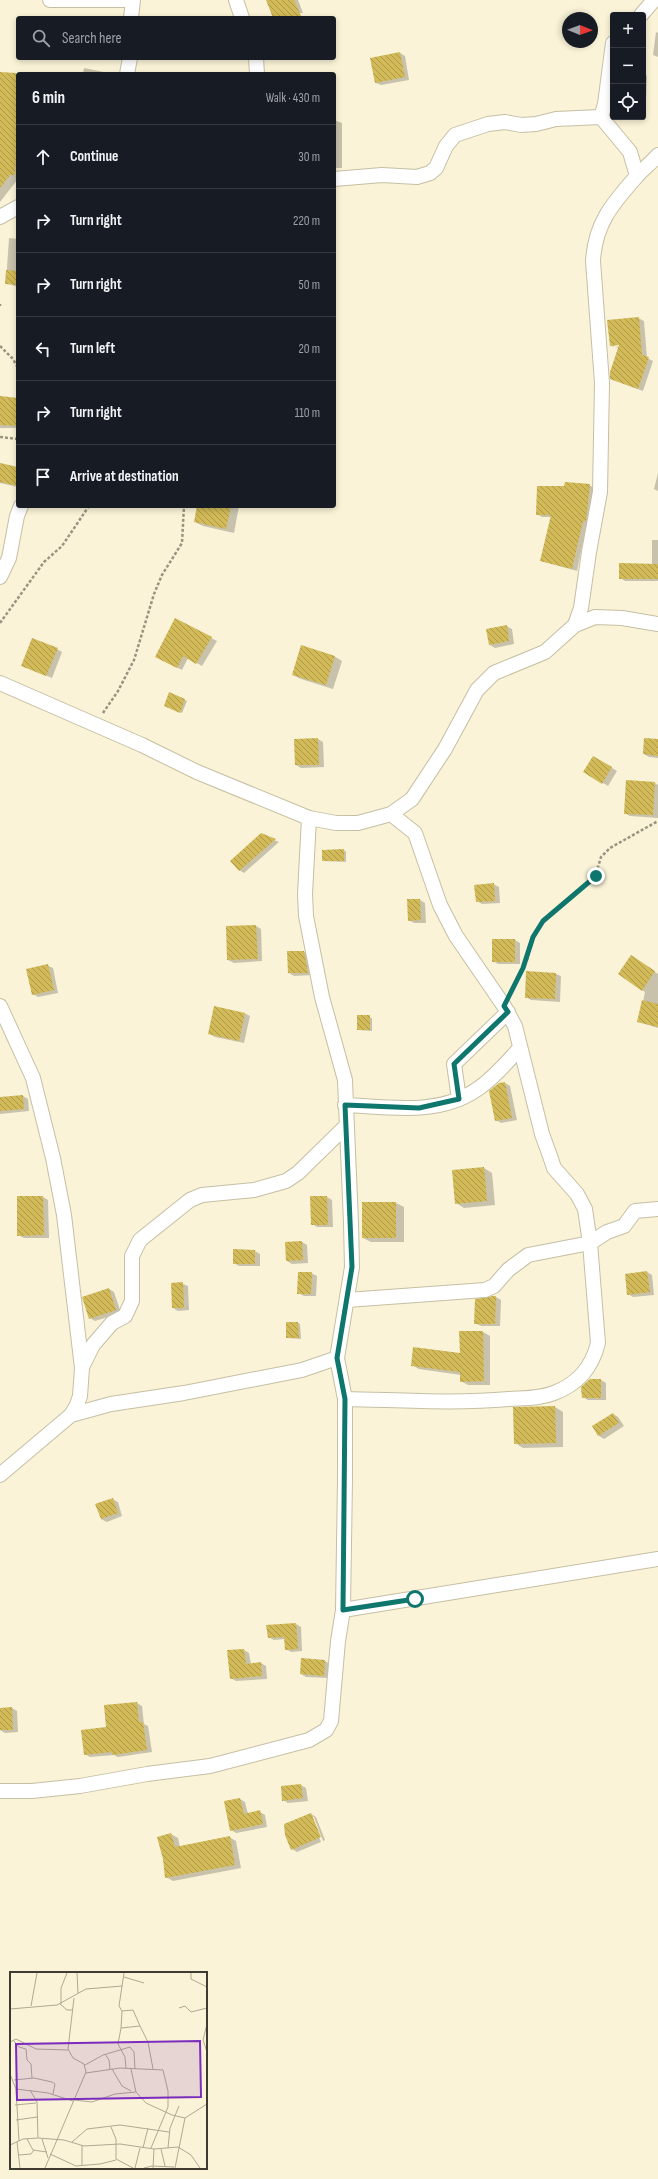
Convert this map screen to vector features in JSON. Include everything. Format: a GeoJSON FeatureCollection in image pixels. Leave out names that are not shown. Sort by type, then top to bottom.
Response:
{"type":"FeatureCollection","features":[{"type":"Feature","properties":{"kind":"street"},"geometry":{"type":"LineString","coordinates":[[50,0],[125,0]]}},
{"type":"Feature","properties":{"kind":"street"},"geometry":{"type":"LineString","coordinates":[[131,16],[133,0]]}},
{"type":"Feature","properties":{"kind":"street"},"geometry":{"type":"LineString","coordinates":[[236,0],[241,16]]}},
{"type":"Feature","properties":{"kind":"street"},"geometry":{"type":"LineString","coordinates":[[644,12],[654,0]]}},
{"type":"Feature","properties":{"kind":"street"},"geometry":{"type":"LineString","coordinates":[[601,117],[605,104],[612,48]]}},
{"type":"Feature","properties":{"kind":"street"},"geometry":{"type":"LineString","coordinates":[[127,72],[130,60]]}},
{"type":"Feature","properties":{"kind":"street"},"geometry":{"type":"LineString","coordinates":[[256,60],[257,72]]}},
{"type":"Feature","properties":{"kind":"street"},"geometry":{"type":"LineString","coordinates":[[601,117],[630,152],[636,176]]}},
{"type":"Feature","properties":{"kind":"street"},"geometry":{"type":"LineString","coordinates":[[336,179],[382,175],[417,176],[430,173],[436,168],[446,146],[455,135],[488,124],[505,122],[521,125],[536,124],[556,119],[601,117]]}},
{"type":"Feature","properties":{"kind":"street"},"geometry":{"type":"LineString","coordinates":[[575,625],[582,608],[589,552],[600,492],[602,383],[593,261],[594,247],[601,222],[636,176],[658,155]]}},
{"type":"Feature","properties":{"kind":"street"},"geometry":{"type":"LineString","coordinates":[[0,217],[16,208]]}},
{"type":"Feature","properties":{"kind":"street"},"geometry":{"type":"LineString","coordinates":[[0,577],[9,558],[17,516],[20,508]]}},
{"type":"Feature","properties":{"kind":"street"},"geometry":{"type":"LineString","coordinates":[[0,684],[142,745],[197,772],[309,818],[336,823],[358,823],[391,814],[407,804],[424,784],[460,724],[477,690],[486,679],[505,667],[545,652],[575,625],[595,617],[606,616],[658,624]]}},
{"type":"Feature","properties":{"kind":"street"},"geometry":{"type":"LineString","coordinates":[[345,1399],[479,1402],[539,1398],[554,1393],[574,1382],[587,1371],[595,1355],[598,1343],[590,1243],[582,1202],[554,1168],[542,1134],[515,1026],[506,1009],[456,936],[440,905],[415,833],[391,814]]}},
{"type":"Feature","properties":{"kind":"street"},"geometry":{"type":"LineString","coordinates":[[0,1791],[32,1791],[80,1786],[147,1774],[210,1766],[318,1736],[326,1730],[331,1721],[338,1641],[343,1610],[345,1399],[337,1358],[352,1267],[345,1128],[345,1080],[322,997],[306,916],[305,894],[309,818]]}},
{"type":"Feature","properties":{"kind":"street"},"geometry":{"type":"LineString","coordinates":[[0,1006],[33,1078],[53,1158],[64,1215],[82,1368],[80,1396],[71,1415],[0,1475]]}},
{"type":"Feature","properties":{"kind":"street"},"geometry":{"type":"LineString","coordinates":[[459,1099],[454,1064],[506,1009]]}},
{"type":"Feature","properties":{"kind":"street"},"geometry":{"type":"LineString","coordinates":[[345,1105],[419,1108],[459,1099],[477,1090],[520,1048]]}},
{"type":"Feature","properties":{"kind":"street"},"geometry":{"type":"LineString","coordinates":[[82,1368],[93,1345],[112,1323],[125,1316],[132,1301],[132,1256],[140,1240],[190,1200],[202,1195],[254,1190],[286,1181],[298,1173],[345,1128]]}},
{"type":"Feature","properties":{"kind":"street"},"geometry":{"type":"LineString","coordinates":[[347,1300],[372,1300],[485,1290],[494,1286],[508,1270],[528,1255],[590,1243],[607,1232],[624,1226],[635,1211],[658,1209]]}},
{"type":"Feature","properties":{"kind":"street"},"geometry":{"type":"LineString","coordinates":[[71,1415],[111,1404],[184,1393],[294,1372],[337,1358]]}},
{"type":"Feature","properties":{"kind":"street"},"geometry":{"type":"LineString","coordinates":[[343,1610],[658,1559]]}},
{"type":"Feature","properties":{"kind":"path"},"geometry":{"type":"LineString","coordinates":[[0,346],[13,359],[16,364]]}},
{"type":"Feature","properties":{"kind":"path"},"geometry":{"type":"LineString","coordinates":[[0,437],[16,439]]}},
{"type":"Feature","properties":{"kind":"path"},"geometry":{"type":"LineString","coordinates":[[0,623],[44,562],[62,546],[88,508]]}},
{"type":"Feature","properties":{"kind":"path"},"geometry":{"type":"LineString","coordinates":[[95,725],[118,691],[134,660],[154,594],[162,575],[182,543],[184,508]]}},
{"type":"Feature","properties":{"kind":"path"},"geometry":{"type":"LineString","coordinates":[[506,1009],[523,968],[533,937],[543,921],[593,880],[596,876],[601,857],[610,848],[658,821]]}},
{"type":"Feature","properties":{"kind":"building"},"geometry":{"type":"Polygon","coordinates":[[[266,0],[294,0],[301,16],[272,16],[266,0]]]}},
{"type":"Feature","properties":{"kind":"building"},"geometry":{"type":"Polygon","coordinates":[[[400,52],[405,77],[375,83],[370,58],[400,52]]]}},
{"type":"Feature","properties":{"kind":"building"},"geometry":{"type":"Polygon","coordinates":[[[0,72],[16,73],[15,175],[10,175],[0,188],[0,72]]]}},
{"type":"Feature","properties":{"kind":"building"},"geometry":{"type":"Polygon","coordinates":[[[6,270],[16,271],[16,285],[5,284],[6,270]]]}},
{"type":"Feature","properties":{"kind":"building"},"geometry":{"type":"Polygon","coordinates":[[[639,317],[642,355],[649,357],[638,389],[610,379],[610,372],[619,345],[610,346],[607,320],[639,317]]]}},
{"type":"Feature","properties":{"kind":"building"},"geometry":{"type":"Polygon","coordinates":[[[0,396],[16,398],[16,426],[0,425],[0,396]]]}},
{"type":"Feature","properties":{"kind":"building"},"geometry":{"type":"Polygon","coordinates":[[[0,463],[16,467],[16,486],[0,482],[0,463]]]}},
{"type":"Feature","properties":{"kind":"building"},"geometry":{"type":"Polygon","coordinates":[[[565,482],[590,484],[586,521],[583,521],[572,569],[540,561],[551,515],[536,515],[537,486],[564,486],[565,482]]]}},
{"type":"Feature","properties":{"kind":"building"},"geometry":{"type":"Polygon","coordinates":[[[197,508],[231,508],[226,529],[194,522],[197,508]]]}},
{"type":"Feature","properties":{"kind":"building"},"geometry":{"type":"Polygon","coordinates":[[[619,563],[658,564],[658,579],[619,579],[619,563]]]}},
{"type":"Feature","properties":{"kind":"building"},"geometry":{"type":"Polygon","coordinates":[[[175,618],[212,637],[196,664],[183,656],[177,668],[155,657],[175,618]]]}},
{"type":"Feature","properties":{"kind":"building"},"geometry":{"type":"Polygon","coordinates":[[[507,625],[509,641],[489,645],[486,629],[507,625]]]}},
{"type":"Feature","properties":{"kind":"building"},"geometry":{"type":"Polygon","coordinates":[[[32,638],[58,648],[46,676],[21,666],[32,638]]]}},
{"type":"Feature","properties":{"kind":"building"},"geometry":{"type":"Polygon","coordinates":[[[301,645],[335,656],[326,685],[292,675],[301,645]]]}},
{"type":"Feature","properties":{"kind":"building"},"geometry":{"type":"Polygon","coordinates":[[[169,692],[185,699],[180,713],[164,706],[169,692]]]}},
{"type":"Feature","properties":{"kind":"building"},"geometry":{"type":"Polygon","coordinates":[[[318,738],[319,765],[295,765],[294,739],[318,738]]]}},
{"type":"Feature","properties":{"kind":"building"},"geometry":{"type":"Polygon","coordinates":[[[644,738],[658,739],[658,756],[643,754],[644,738]]]}},
{"type":"Feature","properties":{"kind":"building"},"geometry":{"type":"Polygon","coordinates":[[[593,756],[612,767],[602,784],[583,772],[593,756]]]}},
{"type":"Feature","properties":{"kind":"building"},"geometry":{"type":"Polygon","coordinates":[[[626,780],[655,782],[653,815],[624,814],[626,780]]]}},
{"type":"Feature","properties":{"kind":"building"},"geometry":{"type":"Polygon","coordinates":[[[261,833],[276,839],[239,871],[230,861],[261,833]]]}},
{"type":"Feature","properties":{"kind":"building"},"geometry":{"type":"Polygon","coordinates":[[[344,849],[344,861],[322,861],[322,850],[344,849]]]}},
{"type":"Feature","properties":{"kind":"building"},"geometry":{"type":"Polygon","coordinates":[[[494,883],[495,901],[476,902],[474,885],[494,883]]]}},
{"type":"Feature","properties":{"kind":"building"},"geometry":{"type":"Polygon","coordinates":[[[407,899],[420,899],[421,920],[408,921],[407,899]]]}},
{"type":"Feature","properties":{"kind":"building"},"geometry":{"type":"Polygon","coordinates":[[[256,925],[258,959],[227,960],[226,926],[256,925]]]}},
{"type":"Feature","properties":{"kind":"building"},"geometry":{"type":"Polygon","coordinates":[[[492,939],[515,939],[515,962],[492,962],[492,939]]]}},
{"type":"Feature","properties":{"kind":"building"},"geometry":{"type":"Polygon","coordinates":[[[287,951],[304,951],[308,973],[288,973],[287,951]]]}},
{"type":"Feature","properties":{"kind":"building"},"geometry":{"type":"Polygon","coordinates":[[[631,955],[655,971],[642,991],[618,974],[631,955]]]}},
{"type":"Feature","properties":{"kind":"building"},"geometry":{"type":"Polygon","coordinates":[[[48,964],[54,990],[32,995],[26,969],[48,964]]]}},
{"type":"Feature","properties":{"kind":"building"},"geometry":{"type":"Polygon","coordinates":[[[526,971],[556,973],[555,999],[525,998],[526,971]]]}},
{"type":"Feature","properties":{"kind":"building"},"geometry":{"type":"Polygon","coordinates":[[[642,1000],[658,1004],[658,1027],[637,1022],[642,1000]]]}},
{"type":"Feature","properties":{"kind":"building"},"geometry":{"type":"Polygon","coordinates":[[[214,1006],[245,1013],[239,1041],[208,1034],[214,1006]]]}},
{"type":"Feature","properties":{"kind":"building"},"geometry":{"type":"Polygon","coordinates":[[[357,1015],[370,1015],[370,1030],[357,1030],[357,1015]]]}},
{"type":"Feature","properties":{"kind":"building"},"geometry":{"type":"Polygon","coordinates":[[[505,1082],[512,1118],[495,1121],[489,1091],[499,1083],[505,1082]]]}},
{"type":"Feature","properties":{"kind":"building"},"geometry":{"type":"Polygon","coordinates":[[[23,1095],[24,1109],[0,1111],[0,1097],[23,1095]]]}},
{"type":"Feature","properties":{"kind":"building"},"geometry":{"type":"Polygon","coordinates":[[[484,1167],[487,1201],[455,1204],[452,1170],[484,1167]]]}},
{"type":"Feature","properties":{"kind":"building"},"geometry":{"type":"Polygon","coordinates":[[[17,1196],[43,1196],[44,1235],[17,1236],[17,1196]]]}},
{"type":"Feature","properties":{"kind":"building"},"geometry":{"type":"Polygon","coordinates":[[[310,1196],[327,1196],[328,1225],[311,1225],[310,1196]]]}},
{"type":"Feature","properties":{"kind":"building"},"geometry":{"type":"Polygon","coordinates":[[[362,1202],[396,1202],[396,1238],[362,1238],[362,1202]]]}},
{"type":"Feature","properties":{"kind":"building"},"geometry":{"type":"Polygon","coordinates":[[[302,1241],[303,1260],[286,1261],[285,1242],[302,1241]]]}},
{"type":"Feature","properties":{"kind":"building"},"geometry":{"type":"Polygon","coordinates":[[[233,1249],[255,1250],[255,1264],[233,1264],[233,1249]]]}},
{"type":"Feature","properties":{"kind":"building"},"geometry":{"type":"Polygon","coordinates":[[[647,1271],[650,1292],[627,1295],[625,1274],[647,1271]]]}},
{"type":"Feature","properties":{"kind":"building"},"geometry":{"type":"Polygon","coordinates":[[[298,1272],[312,1272],[311,1294],[297,1294],[298,1272]]]}},
{"type":"Feature","properties":{"kind":"building"},"geometry":{"type":"Polygon","coordinates":[[[183,1282],[184,1308],[172,1308],[171,1283],[183,1282]]]}},
{"type":"Feature","properties":{"kind":"building"},"geometry":{"type":"Polygon","coordinates":[[[109,1288],[116,1310],[89,1319],[82,1297],[109,1288]]]}},
{"type":"Feature","properties":{"kind":"building"},"geometry":{"type":"Polygon","coordinates":[[[496,1296],[495,1324],[474,1324],[475,1299],[496,1296]]]}},
{"type":"Feature","properties":{"kind":"building"},"geometry":{"type":"Polygon","coordinates":[[[286,1322],[298,1322],[299,1338],[286,1338],[286,1322]]]}},
{"type":"Feature","properties":{"kind":"building"},"geometry":{"type":"Polygon","coordinates":[[[459,1331],[483,1331],[484,1381],[460,1382],[460,1372],[411,1366],[413,1347],[460,1353],[459,1331]]]}},
{"type":"Feature","properties":{"kind":"building"},"geometry":{"type":"Polygon","coordinates":[[[590,1379],[601,1379],[601,1398],[582,1398],[581,1387],[590,1379]]]}},
{"type":"Feature","properties":{"kind":"building"},"geometry":{"type":"Polygon","coordinates":[[[555,1406],[556,1443],[514,1444],[513,1407],[555,1406]]]}},
{"type":"Feature","properties":{"kind":"building"},"geometry":{"type":"Polygon","coordinates":[[[613,1413],[619,1423],[598,1436],[592,1426],[613,1413]]]}},
{"type":"Feature","properties":{"kind":"building"},"geometry":{"type":"Polygon","coordinates":[[[113,1498],[118,1513],[101,1519],[95,1504],[113,1498]]]}},
{"type":"Feature","properties":{"kind":"building"},"geometry":{"type":"Polygon","coordinates":[[[296,1623],[298,1649],[285,1650],[284,1637],[268,1638],[266,1625],[296,1623]]]}},
{"type":"Feature","properties":{"kind":"building"},"geometry":{"type":"Polygon","coordinates":[[[244,1649],[246,1664],[261,1662],[262,1676],[230,1679],[227,1650],[244,1649]]]}},
{"type":"Feature","properties":{"kind":"building"},"geometry":{"type":"Polygon","coordinates":[[[301,1658],[325,1660],[324,1676],[300,1674],[301,1658]]]}},
{"type":"Feature","properties":{"kind":"building"},"geometry":{"type":"Polygon","coordinates":[[[137,1702],[139,1722],[143,1722],[147,1750],[112,1755],[112,1752],[84,1755],[81,1730],[106,1727],[104,1705],[137,1702]]]}},
{"type":"Feature","properties":{"kind":"building"},"geometry":{"type":"Polygon","coordinates":[[[12,1707],[13,1730],[0,1730],[0,1708],[12,1707]]]}},
{"type":"Feature","properties":{"kind":"building"},"geometry":{"type":"Polygon","coordinates":[[[301,1784],[303,1798],[282,1801],[281,1786],[301,1784]]]}},
{"type":"Feature","properties":{"kind":"building"},"geometry":{"type":"Polygon","coordinates":[[[240,1798],[244,1814],[260,1810],[263,1824],[230,1831],[224,1801],[240,1798]]]}},
{"type":"Feature","properties":{"kind":"building"},"geometry":{"type":"Polygon","coordinates":[[[311,1813],[321,1837],[291,1850],[285,1835],[284,1824],[311,1813]]]}},
{"type":"Feature","properties":{"kind":"building"},"geometry":{"type":"Polygon","coordinates":[[[171,1833],[175,1847],[230,1836],[235,1865],[165,1878],[163,1859],[157,1837],[171,1833]]]}},
{"type":"Feature","properties":{"kind":"route"},"geometry":{"type":"LineString","coordinates":[[415,1599],[343,1610],[345,1399],[342,1374],[337,1358],[346,1312],[352,1267],[345,1105],[419,1108],[443,1104],[459,1099],[454,1064],[508,1012],[504,1006],[510,997],[527,960],[533,937],[543,921],[596,876]]}}]}
